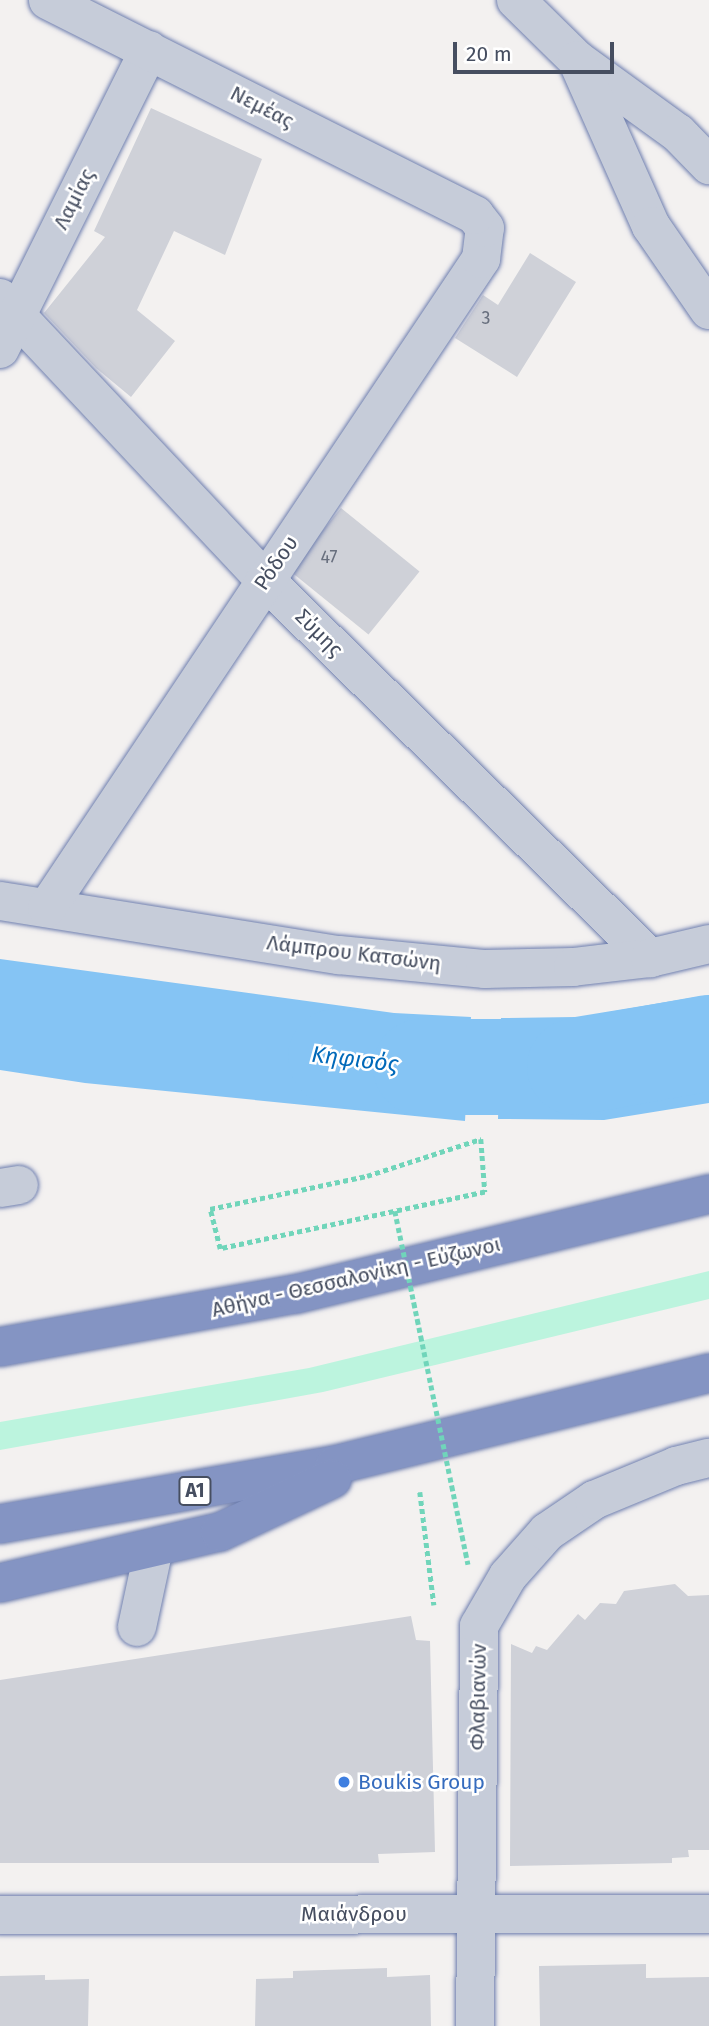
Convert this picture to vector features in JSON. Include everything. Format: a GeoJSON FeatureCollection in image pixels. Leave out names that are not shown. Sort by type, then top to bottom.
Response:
{"type":"FeatureCollection","features":[{"type":"Feature","properties":{"kind":"highway","name":"Αθήνα - Θεσσαλονίκη - Εύζωνοι"},"geometry":{"type":"LineString","coordinates":[[0,1347],[296,1294],[709,1194]]}},
{"type":"Feature","properties":{"kind":"highway","name":"Α1"},"geometry":{"type":"LineString","coordinates":[[0,1524],[401,1449],[709,1373]]}},
{"type":"Feature","properties":{"kind":"highway"},"geometry":{"type":"LineString","coordinates":[[0,1583],[220,1532],[401,1449]]}},
{"type":"Feature","properties":{"kind":"street","name":"Νεμέας"},"geometry":{"type":"LineString","coordinates":[[48,0],[475,215]]}},
{"type":"Feature","properties":{"kind":"street"},"geometry":{"type":"LineString","coordinates":[[516,0],[577,60],[678,133],[709,165]]}},
{"type":"Feature","properties":{"kind":"street","name":"Λαμίας"},"geometry":{"type":"LineString","coordinates":[[5,321],[149,50]]}},
{"type":"Feature","properties":{"kind":"street"},"geometry":{"type":"LineString","coordinates":[[577,60],[651,226],[709,310]]}},
{"type":"Feature","properties":{"kind":"street","name":"Ρόδου"},"geometry":{"type":"LineString","coordinates":[[47,908],[481,259],[485,228],[475,215]]}},
{"type":"Feature","properties":{"kind":"street","name":"Σύμης"},"geometry":{"type":"LineString","coordinates":[[5,321],[650,958]]}},
{"type":"Feature","properties":{"kind":"street","name":"Λάμπρου Κατσώνη"},"geometry":{"type":"LineString","coordinates":[[0,901],[339,955],[485,969],[573,967],[650,958],[709,944]]}},
{"type":"Feature","properties":{"kind":"street","name":"Φλαβιανών"},"geometry":{"type":"LineString","coordinates":[[475,2026],[474,1914],[479,1626],[508,1576],[547,1532],[594,1500],[676,1466],[709,1458]]}},
{"type":"Feature","properties":{"kind":"street"},"geometry":{"type":"LineString","coordinates":[[137,1627],[154,1548]]}},
{"type":"Feature","properties":{"kind":"street","name":"Μαιάνδρου"},"geometry":{"type":"LineString","coordinates":[[0,1915],[709,1914]]}},
{"type":"Feature","properties":{"kind":"path"},"geometry":{"type":"LineString","coordinates":[[481,1139],[485,1192],[395,1212],[220,1249],[210,1209],[368,1176],[481,1139]]}},
{"type":"Feature","properties":{"kind":"path"},"geometry":{"type":"LineString","coordinates":[[395,1212],[468,1565]]}},
{"type":"Feature","properties":{"kind":"path"},"geometry":{"type":"LineString","coordinates":[[401,1449],[435,1606]]}},
{"type":"Feature","properties":{"kind":"green space"},"geometry":{"type":"Polygon","coordinates":[[[709,1271],[709,1299],[323,1392],[0,1450],[0,1422],[309,1368],[709,1271]]]}},
{"type":"Feature","properties":{"kind":"water"},"geometry":{"type":"Polygon","coordinates":[[[0,959],[394,1013],[471,1017],[465,1121],[85,1083],[0,1070],[0,959]]]}},
{"type":"Feature","properties":{"kind":"water"},"geometry":{"type":"Polygon","coordinates":[[[709,995],[709,1103],[604,1120],[498,1119],[501,1018],[575,1017],[709,995]]]}},
{"type":"Feature","properties":{"kind":"building"},"geometry":{"type":"Polygon","coordinates":[[[151,108],[262,159],[225,255],[174,231],[137,310],[175,341],[131,397],[96,368],[44,313],[105,237],[94,231],[151,108]]]}},
{"type":"Feature","properties":{"kind":"building"},"geometry":{"type":"Polygon","coordinates":[[[530,253],[576,282],[517,377],[455,338],[483,295],[498,305],[530,253]]]}},
{"type":"Feature","properties":{"kind":"building"},"geometry":{"type":"Polygon","coordinates":[[[341,508],[419,572],[369,635],[290,571],[341,508]]]}},
{"type":"Feature","properties":{"kind":"building"},"geometry":{"type":"Polygon","coordinates":[[[675,1584],[688,1596],[709,1595],[709,1850],[688,1850],[689,1857],[672,1858],[672,1863],[510,1866],[511,1644],[532,1653],[536,1646],[547,1650],[578,1614],[585,1620],[600,1603],[616,1604],[624,1591],[675,1584]]]}},
{"type":"Feature","properties":{"kind":"building"},"geometry":{"type":"Polygon","coordinates":[[[411,1616],[416,1640],[430,1641],[435,1852],[378,1854],[379,1863],[0,1863],[0,1680],[411,1616]]]}},
{"type":"Feature","properties":{"kind":"building"},"geometry":{"type":"Polygon","coordinates":[[[646,1964],[646,1978],[709,1977],[709,2026],[540,2026],[539,1966],[646,1964]]]}},
{"type":"Feature","properties":{"kind":"building"},"geometry":{"type":"Polygon","coordinates":[[[387,1968],[387,1977],[430,1975],[431,2026],[255,2026],[256,1979],[293,1978],[293,1971],[387,1968]]]}},
{"type":"Feature","properties":{"kind":"building"},"geometry":{"type":"Polygon","coordinates":[[[45,1975],[45,1980],[89,1979],[88,2026],[0,2026],[0,1976],[45,1975]]]}},
{"type":"Feature","properties":{"kind":"waterway","name":"Κηφισός"},"geometry":{"type":"LineString","coordinates":[[336,1057],[421,1067],[575,1067],[709,1043]]}},
{"type":"Feature","properties":{"kind":"place","name":"Boukis Group"},"geometry":{"type":"Point","coordinates":[344,1782]}}]}
